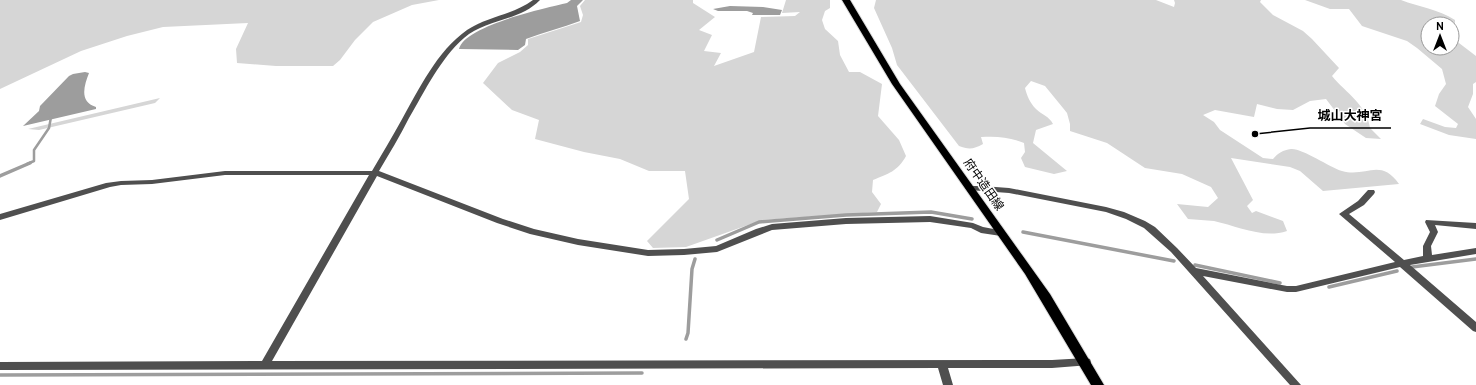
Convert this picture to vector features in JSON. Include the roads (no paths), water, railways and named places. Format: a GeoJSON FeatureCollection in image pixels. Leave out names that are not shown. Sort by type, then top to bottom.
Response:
{"type":"FeatureCollection","features":[{"type":"Feature","properties":{"kind":"main road","name":"府中造田線"},"geometry":{"type":"LineString","coordinates":[[846,0],[896,84],[1046,297],[1086,362],[1098,385]]}},
{"type":"Feature","properties":{"kind":"street"},"geometry":{"type":"LineString","coordinates":[[265,365],[374,173],[431,76],[449,50],[463,36],[478,26],[528,8],[537,0]]}},
{"type":"Feature","properties":{"kind":"street"},"geometry":{"type":"LineString","coordinates":[[0,216],[109,185],[121,183],[152,182],[225,173],[374,173],[381,174],[500,221],[533,232],[578,242],[648,253],[717,249],[772,227],[846,221],[930,219],[973,226],[982,230],[1001,233]]}},
{"type":"Feature","properties":{"kind":"street"},"geometry":{"type":"LineString","coordinates":[[969,188],[983,188],[1024,194],[1129,216],[1157,233],[1296,385]]}},
{"type":"Feature","properties":{"kind":"street"},"geometry":{"type":"LineString","coordinates":[[1371,192],[1361,203],[1343,214],[1476,328]]}},
{"type":"Feature","properties":{"kind":"street"},"geometry":{"type":"LineString","coordinates":[[1428,258],[1427,246],[1434,232],[1429,222],[1476,226]]}},
{"type":"Feature","properties":{"kind":"street"},"geometry":{"type":"LineString","coordinates":[[1192,271],[1287,289],[1296,289],[1402,263],[1476,251]]}},
{"type":"Feature","properties":{"kind":"street"},"geometry":{"type":"LineString","coordinates":[[0,366],[1052,364],[1086,362]]}},
{"type":"Feature","properties":{"kind":"street"},"geometry":{"type":"LineString","coordinates":[[942,364],[948,385]]}},
{"type":"Feature","properties":{"kind":"waterway"},"geometry":{"type":"LineString","coordinates":[[27,164],[34,161],[34,150],[49,128],[51,117]]}},
{"type":"Feature","properties":{"kind":"waterway"},"geometry":{"type":"LineString","coordinates":[[0,176],[30,163]]}},
{"type":"Feature","properties":{"kind":"waterway"},"geometry":{"type":"LineString","coordinates":[[717,240],[759,222],[846,215],[931,212],[972,219]]}},
{"type":"Feature","properties":{"kind":"waterway"},"geometry":{"type":"LineString","coordinates":[[1023,232],[1174,261]]}},
{"type":"Feature","properties":{"kind":"waterway"},"geometry":{"type":"LineString","coordinates":[[686,339],[688,333],[692,269],[695,259]]}},
{"type":"Feature","properties":{"kind":"waterway"},"geometry":{"type":"LineString","coordinates":[[1412,267],[1476,259]]}},
{"type":"Feature","properties":{"kind":"waterway"},"geometry":{"type":"LineString","coordinates":[[1195,265],[1280,283]]}},
{"type":"Feature","properties":{"kind":"waterway"},"geometry":{"type":"LineString","coordinates":[[1329,287],[1397,271]]}},
{"type":"Feature","properties":{"kind":"waterway"},"geometry":{"type":"LineString","coordinates":[[0,375],[642,373]]}},
{"type":"Feature","properties":{"kind":"place","name":"城山大神宮"},"geometry":{"type":"Point","coordinates":[1255,134]}}]}
